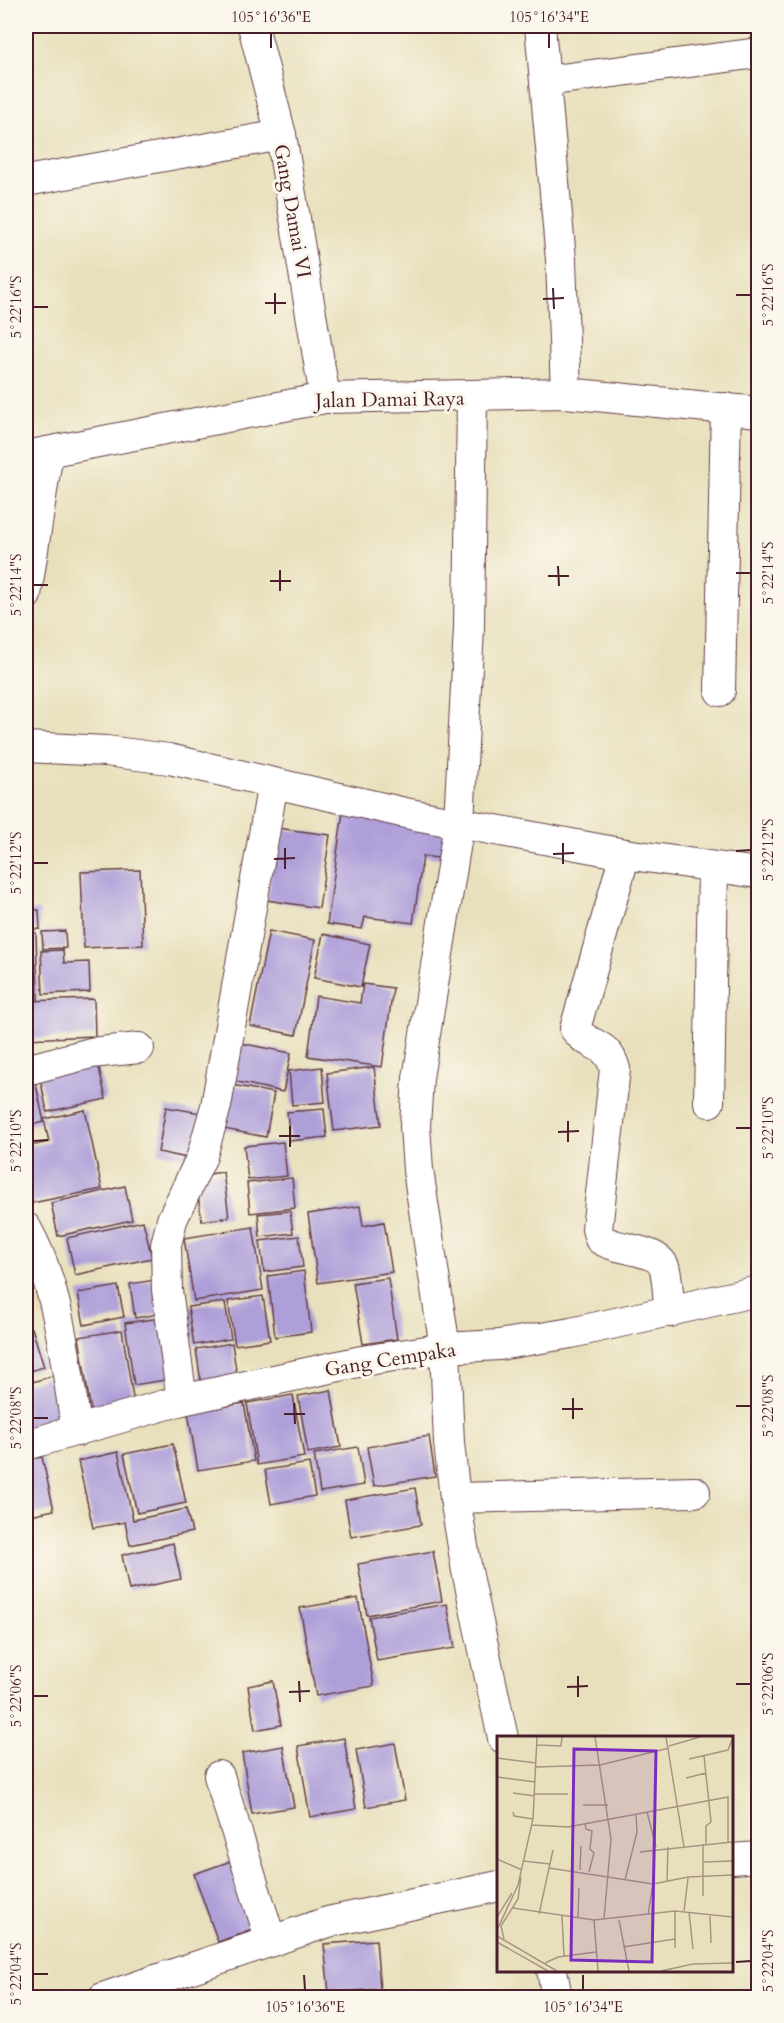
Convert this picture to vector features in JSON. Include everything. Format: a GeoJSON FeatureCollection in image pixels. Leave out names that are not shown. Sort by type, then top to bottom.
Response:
{"type":"FeatureCollection","features":[{"type":"Feature","properties":{"kind":"street","name":"Gang Damai VI"},"geometry":{"type":"LineString","coordinates":[[253,26],[281,135],[325,398]]}},
{"type":"Feature","properties":{"kind":"street"},"geometry":{"type":"LineString","coordinates":[[540,26],[561,260],[566,393]]}},
{"type":"Feature","properties":{"kind":"street"},"geometry":{"type":"LineString","coordinates":[[546,81],[759,53]]}},
{"type":"Feature","properties":{"kind":"street"},"geometry":{"type":"LineString","coordinates":[[26,181],[281,135]]}},
{"type":"Feature","properties":{"kind":"street","name":"Jalan Damai Raya"},"geometry":{"type":"LineString","coordinates":[[37,454],[325,398],[472,397],[566,393],[759,412]]}},
{"type":"Feature","properties":{"kind":"street"},"geometry":{"type":"LineString","coordinates":[[472,397],[469,628],[459,823],[418,1078],[415,1126],[418,1170],[445,1348],[449,1443],[455,1498],[467,1571],[503,1736]]}},
{"type":"Feature","properties":{"kind":"street"},"geometry":{"type":"LineString","coordinates":[[720,691],[726,408]]}},
{"type":"Feature","properties":{"kind":"street"},"geometry":{"type":"LineString","coordinates":[[26,595],[37,454]]}},
{"type":"Feature","properties":{"kind":"street"},"geometry":{"type":"LineString","coordinates":[[26,747],[106,751],[169,759],[459,823],[626,854],[759,873]]}},
{"type":"Feature","properties":{"kind":"street"},"geometry":{"type":"LineString","coordinates":[[182,1400],[166,1290],[166,1245],[172,1220],[202,1156],[216,1106],[273,783]]}},
{"type":"Feature","properties":{"kind":"street"},"geometry":{"type":"LineString","coordinates":[[626,854],[575,1029],[579,1035],[602,1046],[611,1057],[615,1069],[597,1229],[600,1239],[609,1245],[661,1259],[665,1268],[670,1312]]}},
{"type":"Feature","properties":{"kind":"street"},"geometry":{"type":"LineString","coordinates":[[710,1102],[713,868]]}},
{"type":"Feature","properties":{"kind":"street"},"geometry":{"type":"LineString","coordinates":[[26,1070],[91,1053],[139,1048]]}},
{"type":"Feature","properties":{"kind":"street"},"geometry":{"type":"LineString","coordinates":[[26,1228],[39,1252],[51,1288],[77,1431]]}},
{"type":"Feature","properties":{"kind":"street","name":"Gang Cempaka"},"geometry":{"type":"LineString","coordinates":[[26,1445],[182,1400],[362,1361],[445,1348],[499,1345],[561,1335],[759,1292]]}},
{"type":"Feature","properties":{"kind":"street"},"geometry":{"type":"LineString","coordinates":[[455,1498],[695,1492]]}},
{"type":"Feature","properties":{"kind":"street"},"geometry":{"type":"LineString","coordinates":[[219,1776],[271,1941]]}},
{"type":"Feature","properties":{"kind":"street"},"geometry":{"type":"LineString","coordinates":[[733,1859],[759,1857]]}},
{"type":"Feature","properties":{"kind":"street"},"geometry":{"type":"LineString","coordinates":[[103,1998],[328,1922],[497,1886]]}},
{"type":"Feature","properties":{"kind":"street"},"geometry":{"type":"LineString","coordinates":[[552,1972],[557,1998]]}},
{"type":"Feature","properties":{"kind":"building"},"geometry":{"type":"Polygon","coordinates":[[[343,812],[450,826],[445,859],[423,856],[413,923],[365,917],[362,929],[327,924],[343,812]]]}},
{"type":"Feature","properties":{"kind":"building"},"geometry":{"type":"Polygon","coordinates":[[[277,828],[330,835],[319,908],[267,900],[277,828]]]}},
{"type":"Feature","properties":{"kind":"building"},"geometry":{"type":"Polygon","coordinates":[[[140,870],[143,945],[84,948],[81,872],[140,870]]]}},
{"type":"Feature","properties":{"kind":"building"},"geometry":{"type":"Polygon","coordinates":[[[26,910],[39,910],[40,929],[26,930],[26,910]]]}},
{"type":"Feature","properties":{"kind":"building"},"geometry":{"type":"Polygon","coordinates":[[[65,931],[66,948],[43,949],[42,932],[65,931]]]}},
{"type":"Feature","properties":{"kind":"building"},"geometry":{"type":"Polygon","coordinates":[[[269,931],[315,940],[296,1035],[250,1026],[269,931]]]}},
{"type":"Feature","properties":{"kind":"building"},"geometry":{"type":"Polygon","coordinates":[[[36,933],[38,999],[26,1000],[26,934],[36,933]]]}},
{"type":"Feature","properties":{"kind":"building"},"geometry":{"type":"Polygon","coordinates":[[[323,934],[370,944],[361,987],[314,978],[323,934]]]}},
{"type":"Feature","properties":{"kind":"building"},"geometry":{"type":"Polygon","coordinates":[[[63,950],[64,963],[89,962],[90,992],[43,994],[41,951],[63,950]]]}},
{"type":"Feature","properties":{"kind":"building"},"geometry":{"type":"Polygon","coordinates":[[[363,984],[393,988],[382,1067],[308,1056],[316,996],[360,1003],[363,984]]]}},
{"type":"Feature","properties":{"kind":"building"},"geometry":{"type":"Polygon","coordinates":[[[94,999],[95,1036],[26,1039],[26,1001],[94,999]]]}},
{"type":"Feature","properties":{"kind":"building"},"geometry":{"type":"Polygon","coordinates":[[[240,1043],[291,1053],[283,1092],[233,1081],[240,1043]]]}},
{"type":"Feature","properties":{"kind":"building"},"geometry":{"type":"Polygon","coordinates":[[[97,1059],[106,1099],[47,1112],[39,1072],[97,1059]]]}},
{"type":"Feature","properties":{"kind":"building"},"geometry":{"type":"Polygon","coordinates":[[[322,1067],[325,1102],[292,1105],[289,1071],[322,1067]]]}},
{"type":"Feature","properties":{"kind":"building"},"geometry":{"type":"Polygon","coordinates":[[[374,1067],[381,1125],[334,1131],[327,1073],[374,1067]]]}},
{"type":"Feature","properties":{"kind":"building"},"geometry":{"type":"Polygon","coordinates":[[[34,1075],[44,1122],[26,1126],[26,1077],[34,1075]]]}},
{"type":"Feature","properties":{"kind":"building"},"geometry":{"type":"Polygon","coordinates":[[[232,1085],[274,1093],[266,1137],[224,1129],[232,1085]]]}},
{"type":"Feature","properties":{"kind":"building"},"geometry":{"type":"Polygon","coordinates":[[[166,1107],[201,1113],[192,1159],[158,1152],[166,1107]]]}},
{"type":"Feature","properties":{"kind":"building"},"geometry":{"type":"Polygon","coordinates":[[[324,1109],[327,1137],[290,1141],[287,1112],[324,1109]]]}},
{"type":"Feature","properties":{"kind":"building"},"geometry":{"type":"Polygon","coordinates":[[[85,1110],[102,1189],[32,1203],[26,1172],[26,1147],[49,1142],[44,1119],[85,1110]]]}},
{"type":"Feature","properties":{"kind":"building"},"geometry":{"type":"Polygon","coordinates":[[[283,1142],[287,1176],[248,1180],[244,1146],[283,1142]]]}},
{"type":"Feature","properties":{"kind":"building"},"geometry":{"type":"Polygon","coordinates":[[[223,1172],[229,1217],[202,1221],[195,1176],[223,1172]]]}},
{"type":"Feature","properties":{"kind":"building"},"geometry":{"type":"Polygon","coordinates":[[[292,1178],[295,1208],[250,1213],[247,1183],[292,1178]]]}},
{"type":"Feature","properties":{"kind":"building"},"geometry":{"type":"Polygon","coordinates":[[[125,1186],[132,1220],[58,1236],[51,1203],[125,1186]]]}},
{"type":"Feature","properties":{"kind":"building"},"geometry":{"type":"Polygon","coordinates":[[[360,1206],[363,1226],[384,1222],[392,1272],[318,1283],[308,1214],[360,1206]]]}},
{"type":"Feature","properties":{"kind":"building"},"geometry":{"type":"Polygon","coordinates":[[[290,1211],[293,1233],[260,1237],[258,1214],[290,1211]]]}},
{"type":"Feature","properties":{"kind":"building"},"geometry":{"type":"Polygon","coordinates":[[[143,1221],[152,1258],[75,1275],[67,1238],[143,1221]]]}},
{"type":"Feature","properties":{"kind":"building"},"geometry":{"type":"Polygon","coordinates":[[[253,1227],[263,1290],[194,1301],[184,1238],[253,1227]]]}},
{"type":"Feature","properties":{"kind":"building"},"geometry":{"type":"Polygon","coordinates":[[[299,1236],[303,1267],[264,1272],[260,1241],[299,1236]]]}},
{"type":"Feature","properties":{"kind":"building"},"geometry":{"type":"Polygon","coordinates":[[[304,1271],[311,1332],[275,1337],[268,1276],[304,1271]]]}},
{"type":"Feature","properties":{"kind":"building"},"geometry":{"type":"Polygon","coordinates":[[[388,1278],[397,1339],[363,1344],[353,1283],[388,1278]]]}},
{"type":"Feature","properties":{"kind":"building"},"geometry":{"type":"Polygon","coordinates":[[[161,1279],[166,1313],[135,1318],[130,1284],[161,1279]]]}},
{"type":"Feature","properties":{"kind":"building"},"geometry":{"type":"Polygon","coordinates":[[[118,1286],[124,1317],[84,1325],[78,1293],[118,1286]]]}},
{"type":"Feature","properties":{"kind":"building"},"geometry":{"type":"Polygon","coordinates":[[[263,1296],[270,1340],[235,1345],[228,1301],[263,1296]]]}},
{"type":"Feature","properties":{"kind":"building"},"geometry":{"type":"Polygon","coordinates":[[[225,1302],[231,1339],[194,1345],[188,1307],[225,1302]]]}},
{"type":"Feature","properties":{"kind":"building"},"geometry":{"type":"Polygon","coordinates":[[[168,1317],[178,1378],[134,1385],[125,1323],[168,1317]]]}},
{"type":"Feature","properties":{"kind":"building"},"geometry":{"type":"Polygon","coordinates":[[[32,1328],[44,1367],[26,1372],[26,1330],[32,1328]]]}},
{"type":"Feature","properties":{"kind":"building"},"geometry":{"type":"Polygon","coordinates":[[[122,1330],[134,1404],[91,1411],[79,1337],[122,1330]]]}},
{"type":"Feature","properties":{"kind":"building"},"geometry":{"type":"Polygon","coordinates":[[[232,1343],[237,1377],[201,1382],[196,1349],[232,1343]]]}},
{"type":"Feature","properties":{"kind":"building"},"geometry":{"type":"Polygon","coordinates":[[[59,1374],[73,1420],[26,1434],[26,1384],[59,1374]]]}},
{"type":"Feature","properties":{"kind":"building"},"geometry":{"type":"Polygon","coordinates":[[[331,1390],[341,1447],[308,1453],[298,1396],[331,1390]]]}},
{"type":"Feature","properties":{"kind":"building"},"geometry":{"type":"Polygon","coordinates":[[[293,1395],[304,1457],[257,1465],[247,1403],[293,1395]]]}},
{"type":"Feature","properties":{"kind":"building"},"geometry":{"type":"Polygon","coordinates":[[[244,1403],[254,1461],[198,1470],[188,1413],[244,1403]]]}},
{"type":"Feature","properties":{"kind":"building"},"geometry":{"type":"Polygon","coordinates":[[[429,1436],[435,1476],[374,1486],[367,1447],[429,1436]]]}},
{"type":"Feature","properties":{"kind":"building"},"geometry":{"type":"Polygon","coordinates":[[[173,1444],[186,1503],[137,1513],[124,1454],[173,1444]]]}},
{"type":"Feature","properties":{"kind":"building"},"geometry":{"type":"Polygon","coordinates":[[[358,1447],[364,1485],[320,1492],[314,1454],[358,1447]]]}},
{"type":"Feature","properties":{"kind":"building"},"geometry":{"type":"Polygon","coordinates":[[[118,1452],[133,1520],[186,1509],[192,1532],[130,1545],[125,1522],[93,1528],[78,1461],[118,1452]]]}},
{"type":"Feature","properties":{"kind":"building"},"geometry":{"type":"Polygon","coordinates":[[[42,1457],[54,1510],[26,1516],[26,1460],[42,1457]]]}},
{"type":"Feature","properties":{"kind":"building"},"geometry":{"type":"Polygon","coordinates":[[[309,1463],[315,1496],[271,1504],[265,1470],[309,1463]]]}},
{"type":"Feature","properties":{"kind":"building"},"geometry":{"type":"Polygon","coordinates":[[[415,1488],[421,1525],[351,1537],[345,1500],[415,1488]]]}},
{"type":"Feature","properties":{"kind":"building"},"geometry":{"type":"Polygon","coordinates":[[[173,1543],[181,1579],[129,1590],[122,1555],[173,1543]]]}},
{"type":"Feature","properties":{"kind":"building"},"geometry":{"type":"Polygon","coordinates":[[[433,1551],[442,1601],[367,1615],[358,1564],[433,1551]]]}},
{"type":"Feature","properties":{"kind":"building"},"geometry":{"type":"Polygon","coordinates":[[[358,1598],[374,1686],[316,1696],[300,1608],[358,1598]]]}},
{"type":"Feature","properties":{"kind":"building"},"geometry":{"type":"Polygon","coordinates":[[[447,1604],[455,1648],[377,1661],[369,1617],[447,1604]]]}},
{"type":"Feature","properties":{"kind":"building"},"geometry":{"type":"Polygon","coordinates":[[[273,1681],[281,1725],[255,1730],[248,1686],[273,1681]]]}},
{"type":"Feature","properties":{"kind":"building"},"geometry":{"type":"Polygon","coordinates":[[[344,1738],[356,1809],[310,1817],[298,1746],[344,1738]]]}},
{"type":"Feature","properties":{"kind":"building"},"geometry":{"type":"Polygon","coordinates":[[[395,1743],[405,1800],[366,1807],[356,1750],[395,1743]]]}},
{"type":"Feature","properties":{"kind":"building"},"geometry":{"type":"Polygon","coordinates":[[[283,1746],[294,1807],[252,1814],[242,1753],[283,1746]]]}},
{"type":"Feature","properties":{"kind":"building"},"geometry":{"type":"Polygon","coordinates":[[[231,1861],[255,1929],[218,1942],[194,1874],[231,1861]]]}},
{"type":"Feature","properties":{"kind":"building"},"geometry":{"type":"Polygon","coordinates":[[[376,1940],[380,1989],[329,1993],[324,1944],[376,1940]]]}},
{"type":"Feature","properties":{"kind":"building"},"geometry":{"type":"Polygon","coordinates":[[[386,1991],[387,1998],[339,1998],[339,1993],[386,1991]]]}}]}
